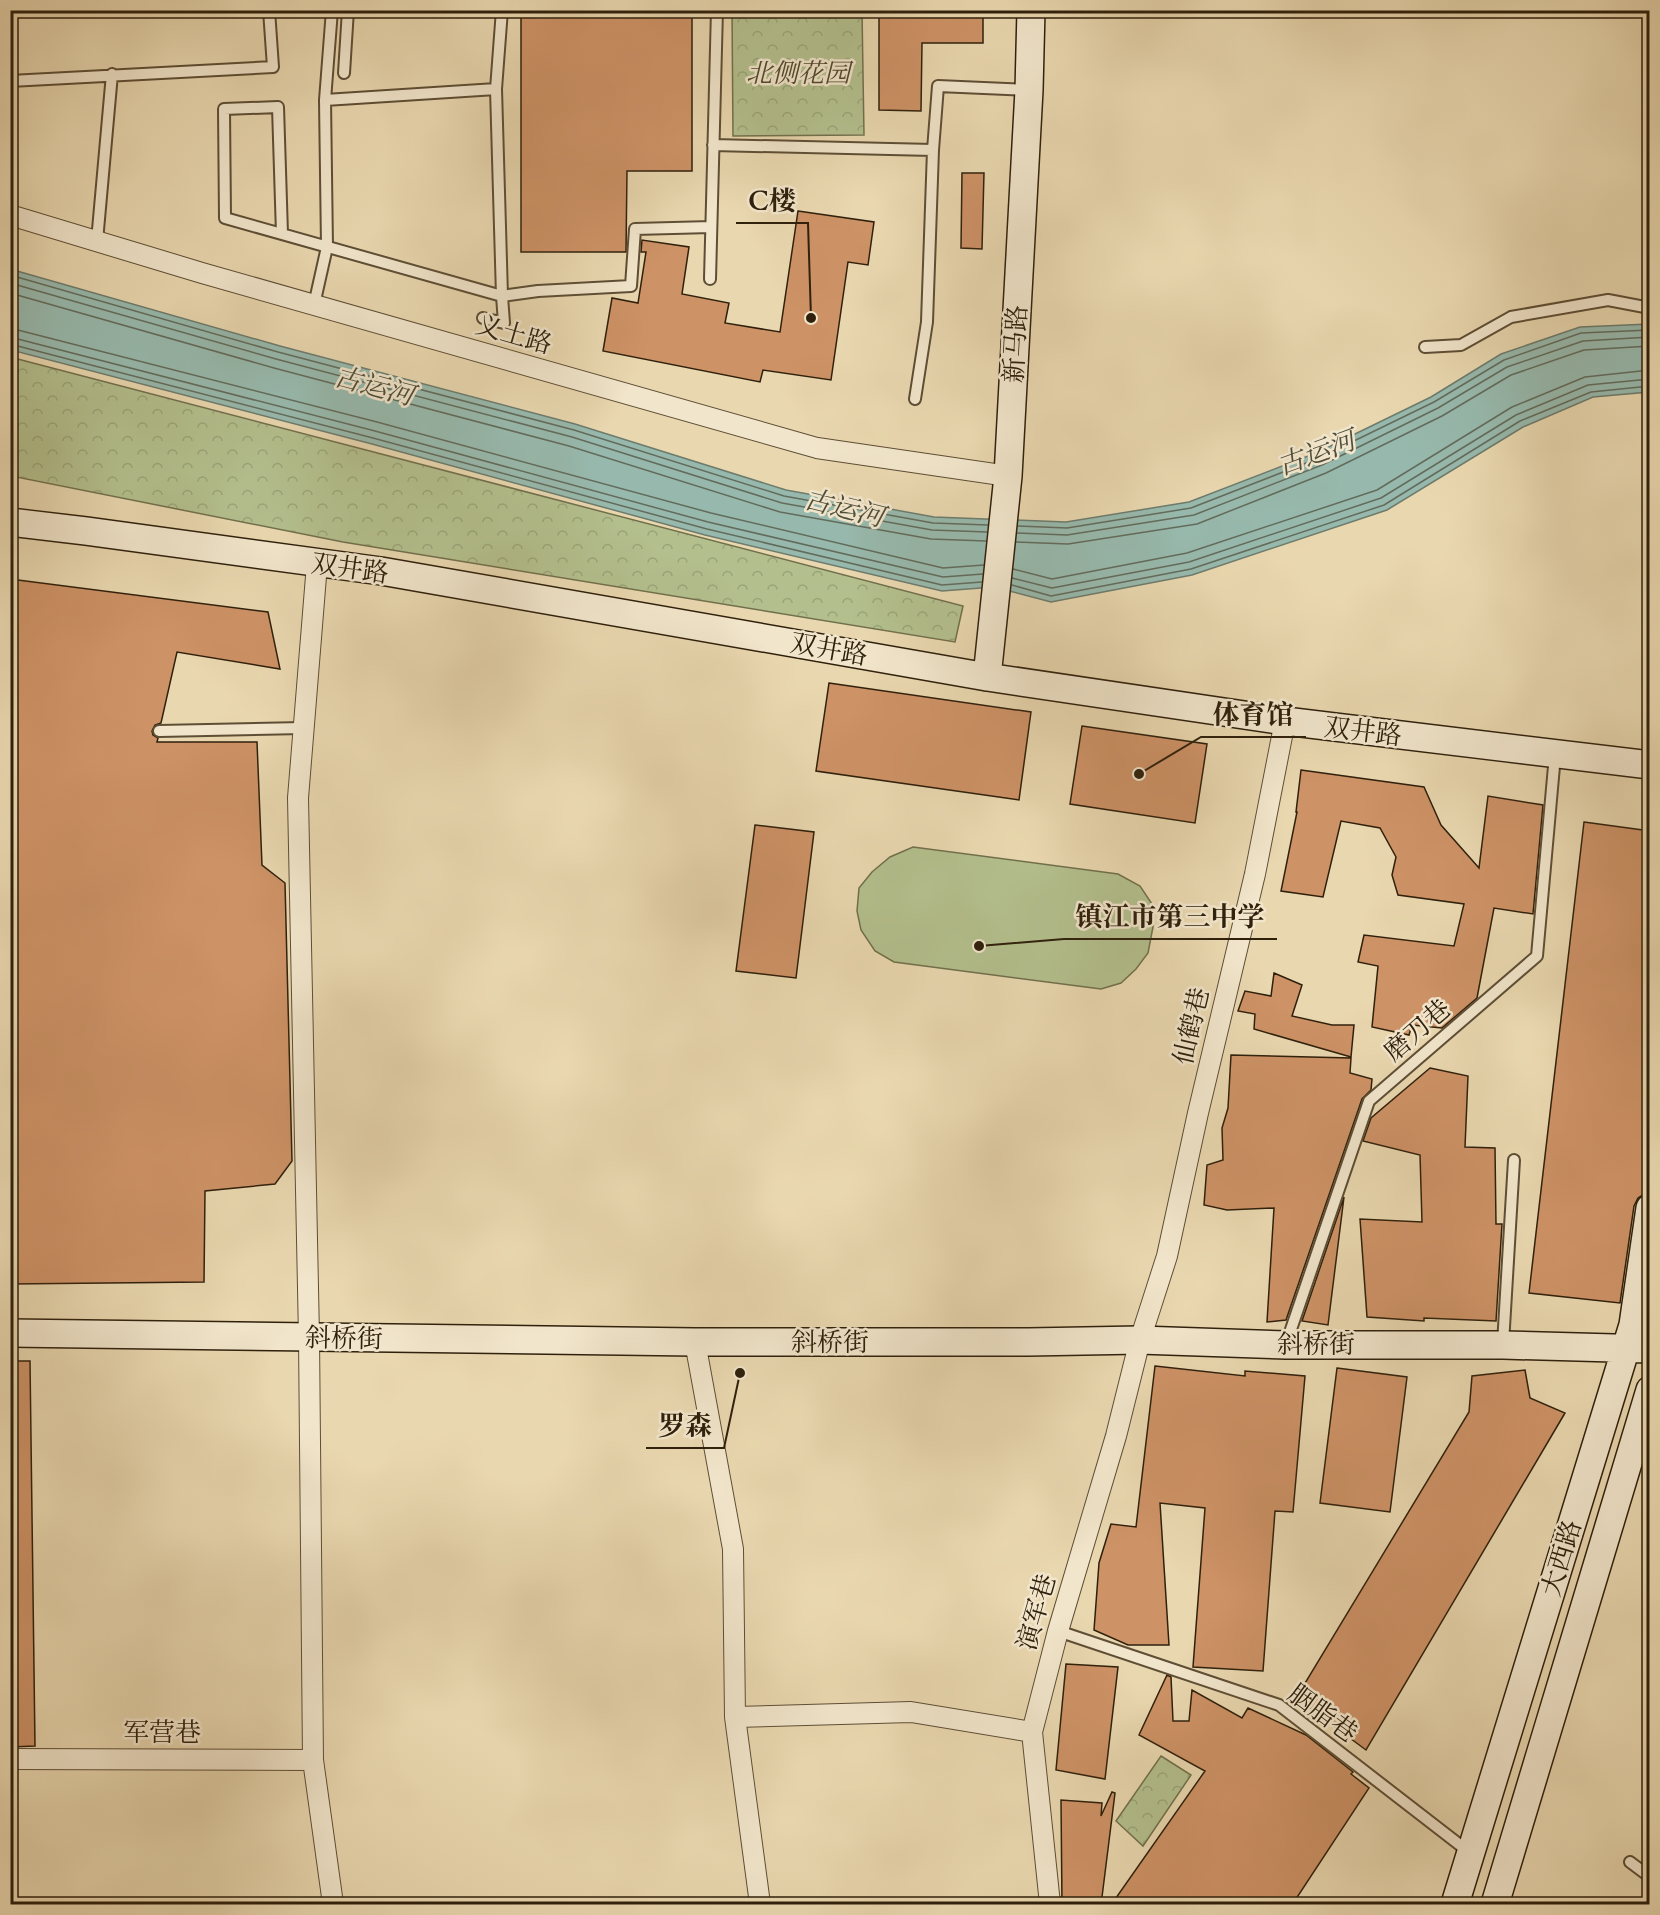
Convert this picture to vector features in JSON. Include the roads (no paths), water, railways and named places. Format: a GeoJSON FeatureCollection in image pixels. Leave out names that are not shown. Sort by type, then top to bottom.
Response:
{"type":"FeatureCollection","features":[{"type":"Feature","properties":{"kind":"street","name":"新马路"},"geometry":{"type":"LineString","coordinates":[[987,676],[1008,476],[1029,90],[1031,10]]}},
{"type":"Feature","properties":{"kind":"street","name":"义土路"},"geometry":{"type":"LineString","coordinates":[[10,215],[314,305],[817,448],[1008,476]]}},
{"type":"Feature","properties":{"kind":"street","name":"双井路"},"geometry":{"type":"LineString","coordinates":[[10,522],[393,573],[987,676],[1285,721],[1650,765]]}},
{"type":"Feature","properties":{"kind":"street"},"geometry":{"type":"LineString","coordinates":[[317,564],[298,798],[309,1337],[313,1760],[333,1905]]}},
{"type":"Feature","properties":{"kind":"street","name":"仙鹤巷"},"geometry":{"type":"LineString","coordinates":[[1140,1340],[1167,1256],[1198,1113],[1255,874],[1285,721]]}},
{"type":"Feature","properties":{"kind":"street","name":"大西路"},"geometry":{"type":"LineString","coordinates":[[1455,1905],[1638,1348],[1633,1325],[1650,1208]]}},
{"type":"Feature","properties":{"kind":"street","name":"斜桥街"},"geometry":{"type":"LineString","coordinates":[[10,1333],[695,1342],[1140,1340],[1286,1345],[1503,1345],[1638,1348]]}},
{"type":"Feature","properties":{"kind":"street","name":"演军巷"},"geometry":{"type":"LineString","coordinates":[[1050,1905],[1032,1732],[1058,1631],[1116,1436],[1140,1340]]}},
{"type":"Feature","properties":{"kind":"street"},"geometry":{"type":"LineString","coordinates":[[695,1342],[733,1549],[735,1717],[760,1905]]}},
{"type":"Feature","properties":{"kind":"street","name":"大西路"},"geometry":{"type":"LineString","coordinates":[[1495,1905],[1650,1390]]}},
{"type":"Feature","properties":{"kind":"street"},"geometry":{"type":"LineString","coordinates":[[735,1717],[911,1712],[1032,1732]]}},
{"type":"Feature","properties":{"kind":"street","name":"军营巷"},"geometry":{"type":"LineString","coordinates":[[10,1758],[313,1760]]}},
{"type":"Feature","properties":{"kind":"lane"},"geometry":{"type":"LineString","coordinates":[[10,81],[273,67],[269,10]]}},
{"type":"Feature","properties":{"kind":"lane"},"geometry":{"type":"LineString","coordinates":[[314,305],[327,247],[325,100],[332,10]]}},
{"type":"Feature","properties":{"kind":"lane"},"geometry":{"type":"LineString","coordinates":[[344,73],[348,10]]}},
{"type":"Feature","properties":{"kind":"lane"},"geometry":{"type":"LineString","coordinates":[[483,318],[504,323],[496,89],[502,10]]}},
{"type":"Feature","properties":{"kind":"lane"},"geometry":{"type":"LineString","coordinates":[[710,279],[717,10]]}},
{"type":"Feature","properties":{"kind":"lane"},"geometry":{"type":"LineString","coordinates":[[97,241],[112,74]]}},
{"type":"Feature","properties":{"kind":"lane"},"geometry":{"type":"LineString","coordinates":[[915,399],[927,321],[933,150],[938,86],[1029,90]]}},
{"type":"Feature","properties":{"kind":"lane"},"geometry":{"type":"LineString","coordinates":[[325,100],[496,89]]}},
{"type":"Feature","properties":{"kind":"lane"},"geometry":{"type":"LineString","coordinates":[[282,234],[278,107],[224,109],[225,218],[502,296],[538,291],[631,286],[635,229],[711,227]]}},
{"type":"Feature","properties":{"kind":"lane"},"geometry":{"type":"LineString","coordinates":[[713,145],[933,150]]}},
{"type":"Feature","properties":{"kind":"lane"},"geometry":{"type":"LineString","coordinates":[[1425,347],[1461,345],[1511,317],[1608,300],[1650,308]]}},
{"type":"Feature","properties":{"kind":"lane"},"geometry":{"type":"LineString","coordinates":[[159,731],[303,728]]}},
{"type":"Feature","properties":{"kind":"lane","name":"磨刀巷"},"geometry":{"type":"LineString","coordinates":[[1286,1345],[1369,1101],[1537,956],[1555,755]]}},
{"type":"Feature","properties":{"kind":"lane"},"geometry":{"type":"LineString","coordinates":[[1503,1345],[1514,1160]]}},
{"type":"Feature","properties":{"kind":"lane","name":"胭脂巷"},"geometry":{"type":"LineString","coordinates":[[1058,1631],[1278,1705],[1471,1853]]}},
{"type":"Feature","properties":{"kind":"lane"},"geometry":{"type":"LineString","coordinates":[[1630,1862],[1650,1877]]}},
{"type":"Feature","properties":{"kind":"water","name":"古运河"},"geometry":{"type":"Polygon","coordinates":[[[10,269],[280,346],[575,424],[786,490],[934,517],[1066,522],[1189,502],[1316,453],[1431,397],[1501,354],[1580,327],[1649,324],[1649,392],[1593,397],[1523,427],[1387,510],[1192,575],[1051,602],[994,587],[942,591],[705,535],[372,444],[11,350],[10,269]]]}},
{"type":"Feature","properties":{"kind":"place","name":"C楼"},"geometry":{"type":"Point","coordinates":[811,318]}},
{"type":"Feature","properties":{"kind":"place","name":"体育馆"},"geometry":{"type":"Point","coordinates":[1139,774]}},
{"type":"Feature","properties":{"kind":"place","name":"镇江市第三中学"},"geometry":{"type":"Point","coordinates":[979,946]}},
{"type":"Feature","properties":{"kind":"place","name":"罗森"},"geometry":{"type":"Point","coordinates":[740,1373]}},
{"type":"Feature","properties":{"kind":"park label","name":"北侧花园"},"geometry":{"type":"Point","coordinates":[798,73]}}]}
